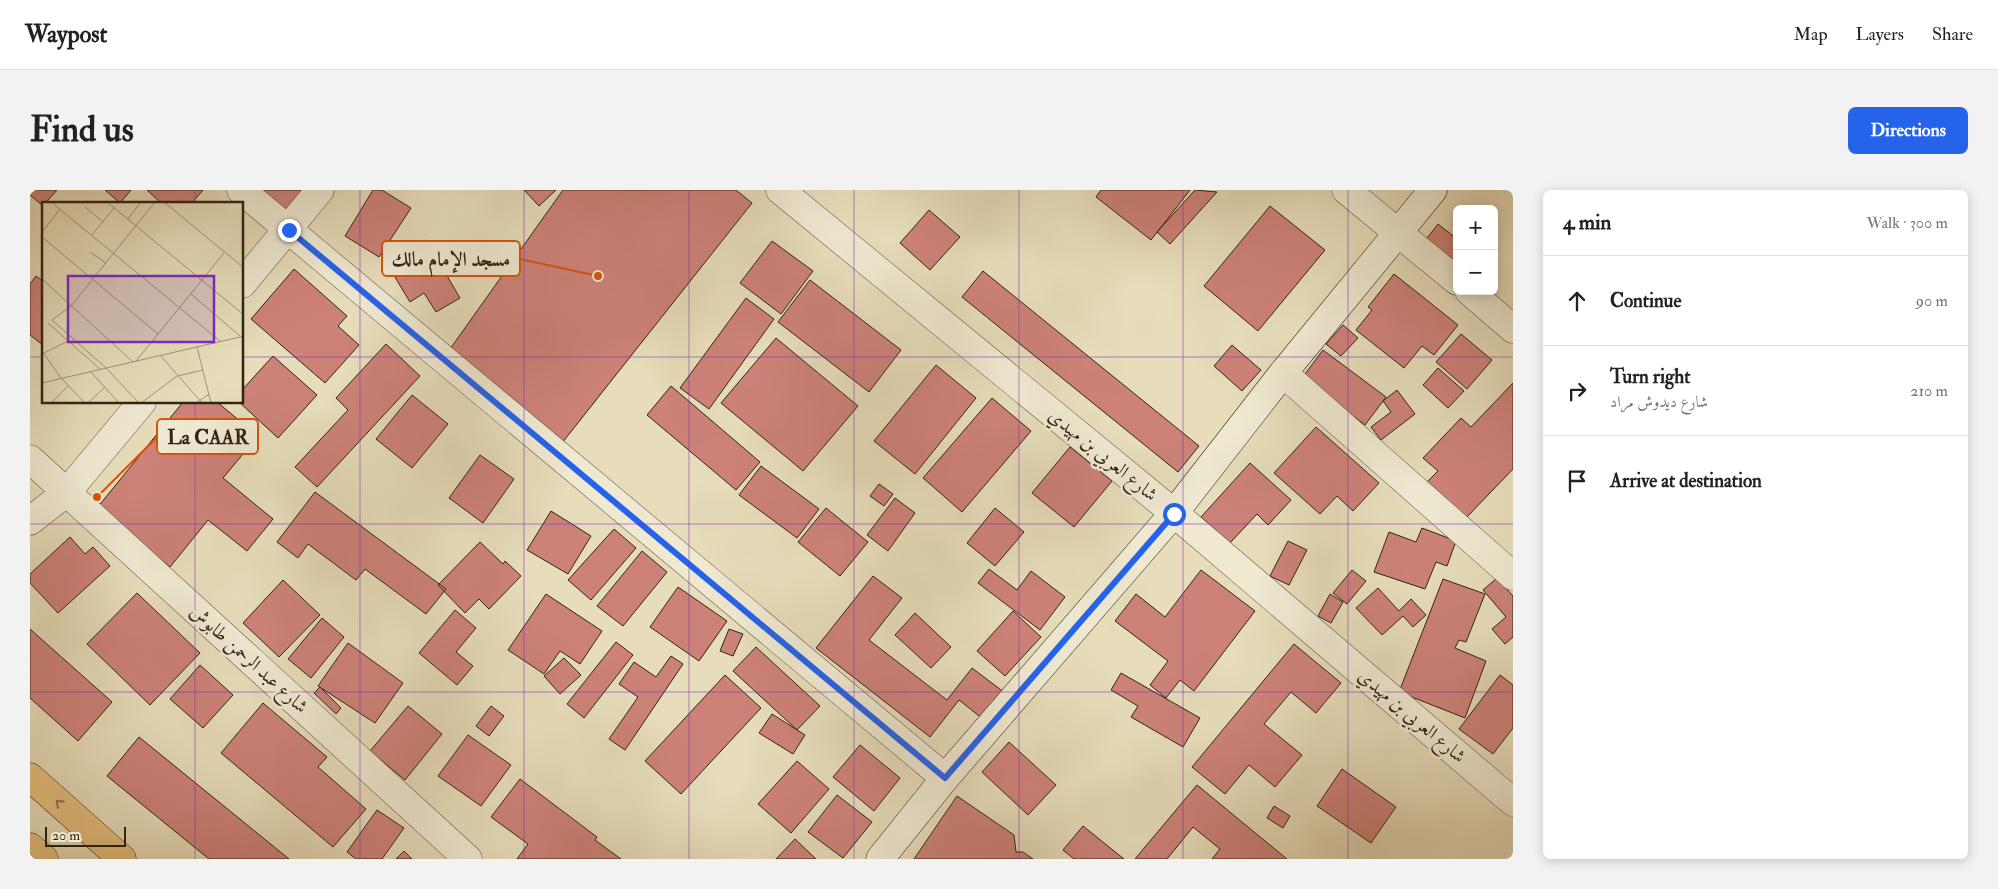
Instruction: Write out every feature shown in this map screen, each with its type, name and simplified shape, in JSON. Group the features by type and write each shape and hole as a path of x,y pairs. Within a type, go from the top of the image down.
{"main road":[{"path":"30,777 122,859"}],"street":[{"path":"241,190 945,778"},
{"path":"244,282 289,230 320,190"},
{"name":"شارع العربي بن مهيدي","path":"780,190 1174,514 1513,802"},
{"path":"1346,190 1453,278"},
{"path":"880,859 945,778 1174,514 1283,373 1433,190"},
{"path":"1474,295 1513,330"},
{"path":"1283,373 1513,576"},
{"path":"30,521 66,492 140,404"},
{"name":"شارع عبد الرحمن طابوش","path":"30,459 468,859"}],"building":[{"path":"30,190 57,190 46,202 42,202 42,205 30,195"},
{"path":"105,190 131,190 119,202"},
{"path":"147,190 203,190 193,202 160,202"},
{"path":"261,190 316,190 292,217"},
{"path":"373,190 382,190 411,208 379,257 345,236"},
{"path":"524,190 556,190 539,206"},
{"path":"563,190 736,190 752,203 562,443 450,349"},
{"path":"1101,190 1190,190 1151,240 1096,197"},
{"path":"1195,190 1217,192 1170,244 1157,232"},
{"path":"1270,206 1325,250 1258,331 1204,286"},
{"path":"929,210 960,237 930,270 900,243"},
{"path":"1438,224 1453,236 1453,264 1424,242"},
{"path":"426,240 460,298 436,312 424,293 410,302 387,264"},
{"path":"772,241 813,271 781,314 740,283"},
{"path":"294,269 347,316 338,326 359,345 325,383 251,319"},
{"path":"983,271 1199,446 1178,472 962,297"},
{"path":"1394,274 1458,325 1434,355 1422,346 1404,368 1356,330 1372,310 1368,307"},
{"path":"36,276 42,280 42,344 30,335 30,284"},
{"path":"810,280 901,350 869,392 778,322"},
{"path":"746,298 774,319 709,409 680,388"},
{"path":"1343,325 1358,338 1341,356 1326,344"},
{"path":"1461,334 1492,360 1467,389 1436,362"},
{"path":"776,338 858,406 803,471 721,403"},
{"path":"386,344 420,376 317,487 295,467 348,410 336,398"},
{"path":"1232,345 1261,370 1242,391 1214,366"},
{"path":"1323,350 1386,397 1365,425 1302,378"},
{"path":"273,356 317,395 278,438 241,404 244,404 244,388"},
{"path":"936,365 976,398 915,474 874,441"},
{"path":"1438,368 1464,391 1448,408 1423,385"},
{"path":"1513,383 1513,469 1464,520 1426,483 1438,471 1423,458 1461,418 1471,427"},
{"path":"671,386 760,462 736,490 647,415"},
{"path":"1397,390 1415,414 1381,440 1371,427 1391,412 1383,401"},
{"path":"412,395 448,424 412,468 376,439"},
{"path":"992,398 1031,431 962,512 923,478"},
{"path":"181,404 219,404 258,436 223,478 273,519 247,551 208,520 170,567 97,508"},
{"path":"1316,427 1379,483 1353,511 1337,496 1320,514 1274,473"},
{"path":"1070,447 1112,481 1074,527 1032,493"},
{"path":"480,455 514,479 483,523 449,498"},
{"path":"1250,463 1291,500 1268,525 1257,514 1230,543 1201,517"},
{"path":"761,466 819,509 797,538 739,495"},
{"path":"879,484 893,494 884,506 870,496"},
{"path":"315,492 446,589 426,614 365,569 356,580 308,544 298,558 277,542"},
{"path":"895,498 915,513 888,551 867,535"},
{"path":"826,508 868,542 840,576 798,542"},
{"path":"995,508 1024,532 995,566 967,543"},
{"path":"551,511 591,536 568,574 527,550"},
{"path":"1422,528 1456,541 1447,566 1436,562 1425,589 1374,572 1389,532 1416,542"},
{"path":"614,529 636,548 591,600 568,580"},
{"path":"70,537 85,554 93,547 110,566 58,613 30,583 30,574"},
{"path":"1288,541 1307,550 1289,585 1270,576"},
{"path":"480,542 503,564 505,561 521,576 489,609 479,599 465,613 438,585"},
{"path":"642,551 667,572 623,626 597,606"},
{"path":"989,569 1017,590 1031,571 1065,597 1040,630 978,583"},
{"path":"1201,570 1255,611 1194,691 1180,680 1166,698 1150,685 1168,661 1115,621 1136,594 1165,617"},
{"path":"1352,570 1366,581 1347,604 1333,593"},
{"path":"873,576 902,598 869,640 947,700 972,668 1009,696 988,723 959,700 930,737 816,648"},
{"path":"1497,578 1513,596 1513,637 1505,644 1492,629 1506,617 1483,590"},
{"path":"1443,579 1485,594 1466,642 1459,640 1455,648 1486,661 1465,718 1399,692"},
{"path":"283,580 320,615 279,657 243,623"},
{"path":"678,587 727,621 699,661 650,627"},
{"path":"1378,588 1399,611 1411,599 1426,615 1413,627 1403,616 1382,635 1356,608"},
{"path":"137,593 200,653 150,705 87,644"},
{"path":"546,594 602,631 580,664 560,651 544,674 508,650"},
{"path":"1330,594 1343,602 1331,623 1318,616"},
{"path":"455,610 476,628 456,652 473,666 457,685 419,653"},
{"path":"1013,611 1041,637 1005,676 977,651"},
{"path":"915,613 951,647 931,668 895,635"},
{"path":"322,618 344,637 311,678 288,659"},
{"path":"30,629 112,702 78,741 30,698"},
{"path":"729,629 743,634 733,656 720,651"},
{"path":"616,642 633,655 584,718 567,704"},
{"path":"348,643 403,683 375,723 318,686"},
{"path":"1294,644 1341,683 1316,713 1291,692 1264,724 1302,755 1275,787 1249,765 1225,794 1192,767"},
{"path":"756,647 820,706 797,730 733,671"},
{"path":"671,656 683,664 625,750 609,739 638,697 619,684 634,662 656,677"},
{"path":"564,658 581,675 560,694 544,676"},
{"path":"200,665 233,695 203,728 170,699"},
{"path":"1121,673 1200,718 1183,747 1131,717 1138,706 1111,690"},
{"path":"725,675 761,708 681,794 645,761"},
{"path":"1500,675 1513,685 1513,728 1493,754 1459,729"},
{"path":"320,687 341,708 336,714 314,693"},
{"path":"263,703 327,757 318,767 366,809 333,847 221,753"},
{"path":"408,706 442,734 405,780 370,751"},
{"path":"491,706 504,716 489,736 476,726"},
{"path":"772,714 805,735 793,754 759,733"},
{"path":"468,735 511,765 481,806 438,776"},
{"path":"139,737 289,859 209,859 107,776"},
{"path":"1009,742 1056,785 1028,815 982,772"},
{"path":"860,745 900,778 874,811 833,777"},
{"path":"797,761 829,789 791,833 758,804"},
{"path":"1342,769 1396,807 1371,843 1317,806"},
{"path":"520,779 597,837 595,840 621,859 517,859 528,844 491,817"},
{"path":"1197,785 1287,859 1212,859 1220,849 1193,827 1167,859 1135,859"},
{"path":"837,795 872,822 843,858 808,832"},
{"path":"957,796 1014,835 1016,852 1023,852 1033,859 914,859"},
{"path":"1274,806 1290,816 1283,828 1267,818"},
{"path":"377,810 404,828 382,859 356,859 347,852"},
{"path":"1083,826 1124,859 1074,859 1063,850"},
{"path":"795,839 816,859 776,859"},
{"path":"404,851 412,859 396,859"}],"place":[{"name":"مسجد الإمام مالك","path":"598,276"},
{"name":"La CAAR","path":"97,497"}],"route":[{"path":"289,230 945,778 1174,514"}]}
